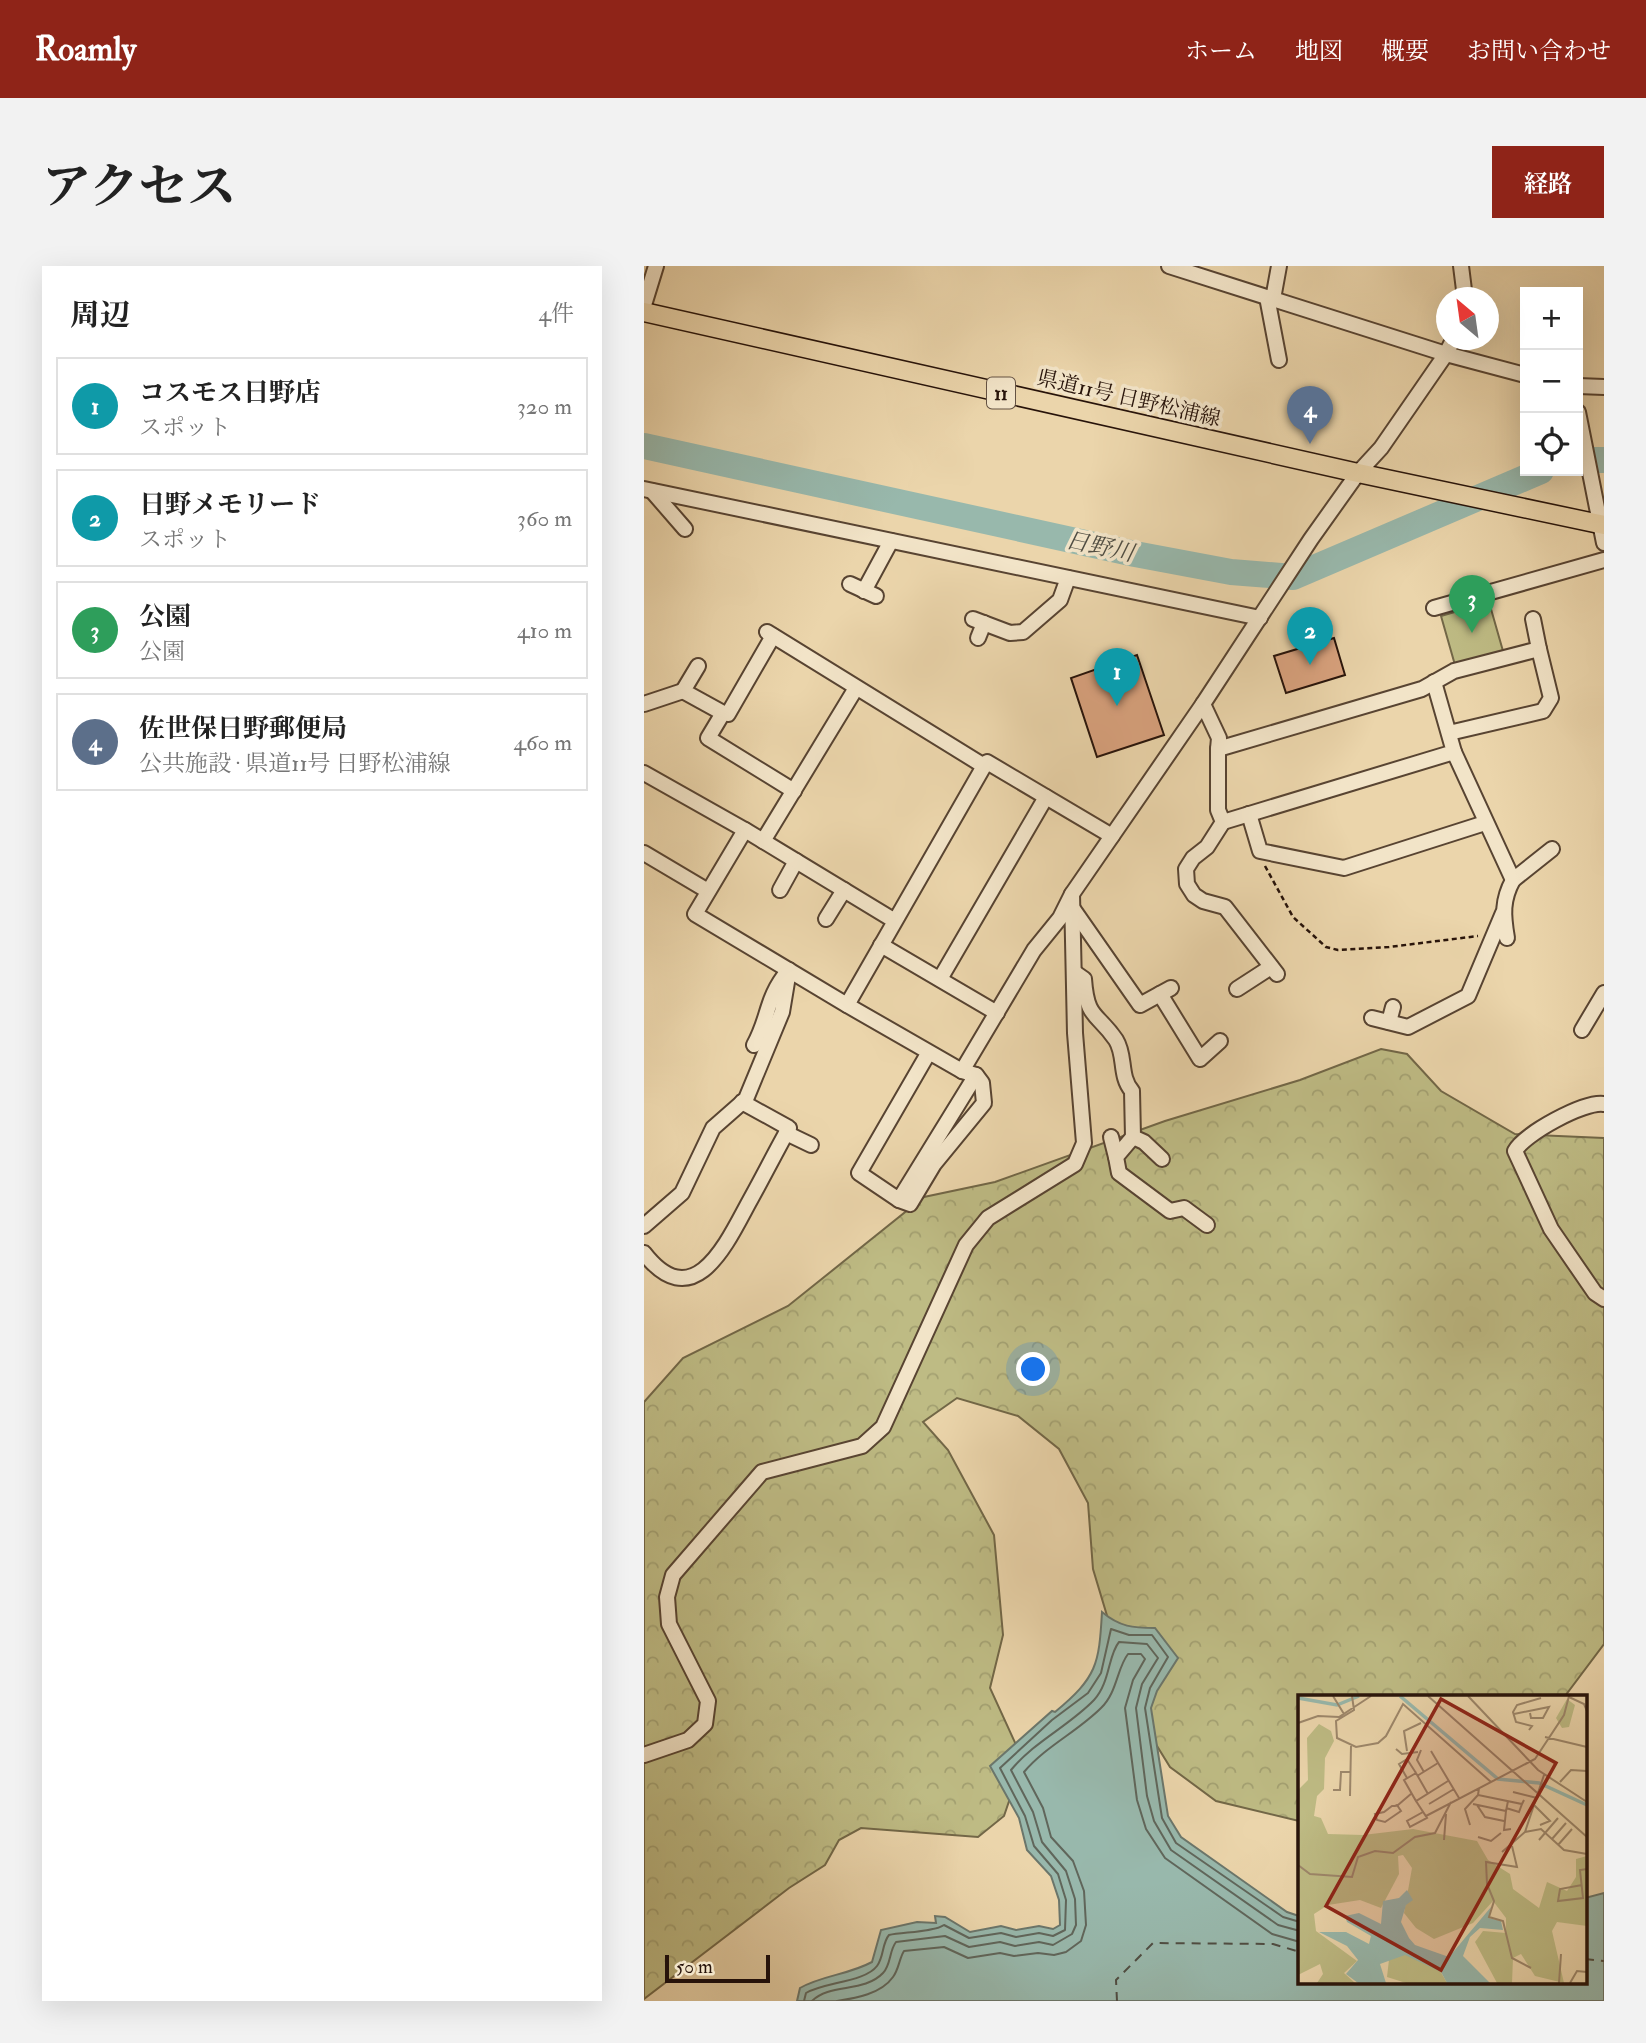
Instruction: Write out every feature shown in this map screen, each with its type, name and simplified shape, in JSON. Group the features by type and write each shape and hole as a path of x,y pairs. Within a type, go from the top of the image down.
{"main road":[{"name":"県道11号 日野松浦線","path":"644,312 1358,473"},
{"name":"11","path":"1358,473 1602,524"}],"street":[{"path":"644,305 656,266"},
{"path":"1169,266 1446,354 1520,374"},
{"path":"1279,266 1270,298 1279,360"},
{"path":"1461,266 1464,287"},
{"path":"899,1200 969,1073 997,1013 1034,950 1060,918 1072,894 1203,704 1311,539 1358,473 1381,448 1448,350"},
{"path":"1583,386 1604,387"},
{"path":"1578,413 1604,542"},
{"path":"648,490 1260,618"},
{"path":"648,490 685,529"},
{"path":"850,584 870,593 891,541"},
{"path":"1434,608 1604,560"},
{"path":"978,638 979,621 1010,633 1023,632 1060,600 1068,578"},
{"path":"1449,733 1543,711 1551,698 1533,619"},
{"path":"683,691 728,714 770,634 984,766"},
{"path":"1218,749 1422,689 1454,671 1539,649"},
{"path":"644,705 683,691 698,666"},
{"path":"1434,682 1454,752 1513,880"},
{"path":"763,841 856,688"},
{"path":"1203,704 1219,738 1218,810 1223,822"},
{"path":"723,713 708,738 794,791"},
{"path":"1237,989 1274,971 1225,907 1203,901 1194,895 1187,884 1186,869 1193,858 1207,848 1223,822 1454,752"},
{"path":"847,1005 987,762 1112,836"},
{"path":"644,773 745,830 895,921"},
{"path":"940,979 1046,797"},
{"path":"1249,814 1260,850 1344,868 1485,823"},
{"path":"745,830 695,914 982,1083 984,1103 934,1164 910,1204 899,1200 859,1172 929,1052"},
{"path":"1372,1018 1408,1027 1468,996 1501,936 1505,894 1513,880 1552,849"},
{"path":"644,853 708,891"},
{"path":"780,890 796,861"},
{"path":"826,919 844,890"},
{"path":"644,1755 688,1740 705,1724 708,1701 669,1624 667,1597 673,1574 762,1472 862,1446 883,1427 966,1245 988,1218 1075,1164 1084,1143 1073,972 1072,894"},
{"path":"1073,909 1140,1005 1166,991 1200,1059 1220,1041"},
{"path":"881,945 997,1013"},
{"path":"754,1045 762,1030 773,989 789,970"},
{"path":"644,1226 682,1193 713,1128 742,1102 762,1066 778,1023 789,970"},
{"path":"1073,972 1084,979 1086,1003 1095,1020 1117,1042 1124,1082 1132,1091 1133,1137 1116,1157"},
{"path":"1582,1030 1604,993"},
{"path":"1390,1022 1393,1007"},
{"path":"644,1254 662,1271 676,1277 693,1277 704,1271 723,1252 789,1128 742,1102"},
{"path":"1604,1104 1581,1108 1521,1140 1515,1151 1551,1229 1595,1293 1604,1298"},
{"path":"786,1133 811,1145"},
{"path":"1111,1137 1119,1173 1170,1211 1184,1208 1207,1225"},
{"path":"1133,1137 1162,1158"}],"path":[{"path":"1260,850 1256,859 1268,869 1293,916 1326,947 1338,950 1389,947 1501,936"}],"green space":[{"path":"1489,602 1503,651 1455,665 1441,616"},
{"path":"1381,1049 1407,1054 1441,1091 1515,1134 1604,1138 1604,1644 1566,1695 1298,1695 1298,1821 1216,1801 1170,1767 1136,1712 1093,1569 1088,1503 1059,1449 1018,1416 957,1398 923,1422 948,1450 994,1535 1003,1635 990,1688 1023,1760 1004,1816 978,1837 861,1828 839,1840 825,1865 789,1888 644,1999 644,1402 683,1358 788,1306 924,1197 995,1182 1165,1121 1300,1080"}],"water":[{"path":"1102,1612 1127,1626 1155,1628 1178,1658 1157,1691 1151,1708 1168,1816 1181,1837 1287,1912 1298,1916 1298,1983 1586,1983 1586,1898 1604,1893 1604,2001 797,2001 800,1988 872,1962 881,1930 917,1922 936,1923 935,1916 945,1917 970,1932 1001,1926 1016,1930 1039,1926 1053,1929 1060,1925 1059,1900 1051,1876 1027,1850 1019,1818 990,1766 1080,1689 1093,1669 1099,1645"}],"building":[{"path":"1334,638 1345,675 1286,693 1274,656"},
{"path":"1137,655 1164,735 1097,757 1071,678"}],"waterway":[{"name":"日野川","path":"644,446 1135,554 1231,572 1293,577 1529,476"},
{"name":"日野川","path":"1583,460 1604,460"}],"ferry route":[{"path":"1117,2001 1116,1980 1153,1943 1273,1944 1298,1951"},
{"path":"1586,1959 1604,1961"}],"place":[{"name":"佐世保日野郵便局","path":"1310,444"},
{"name":"公園","path":"1472,633"},
{"name":"日野メモリード","path":"1310,665"},
{"name":"コスモス日野店","path":"1117,706"}]}
